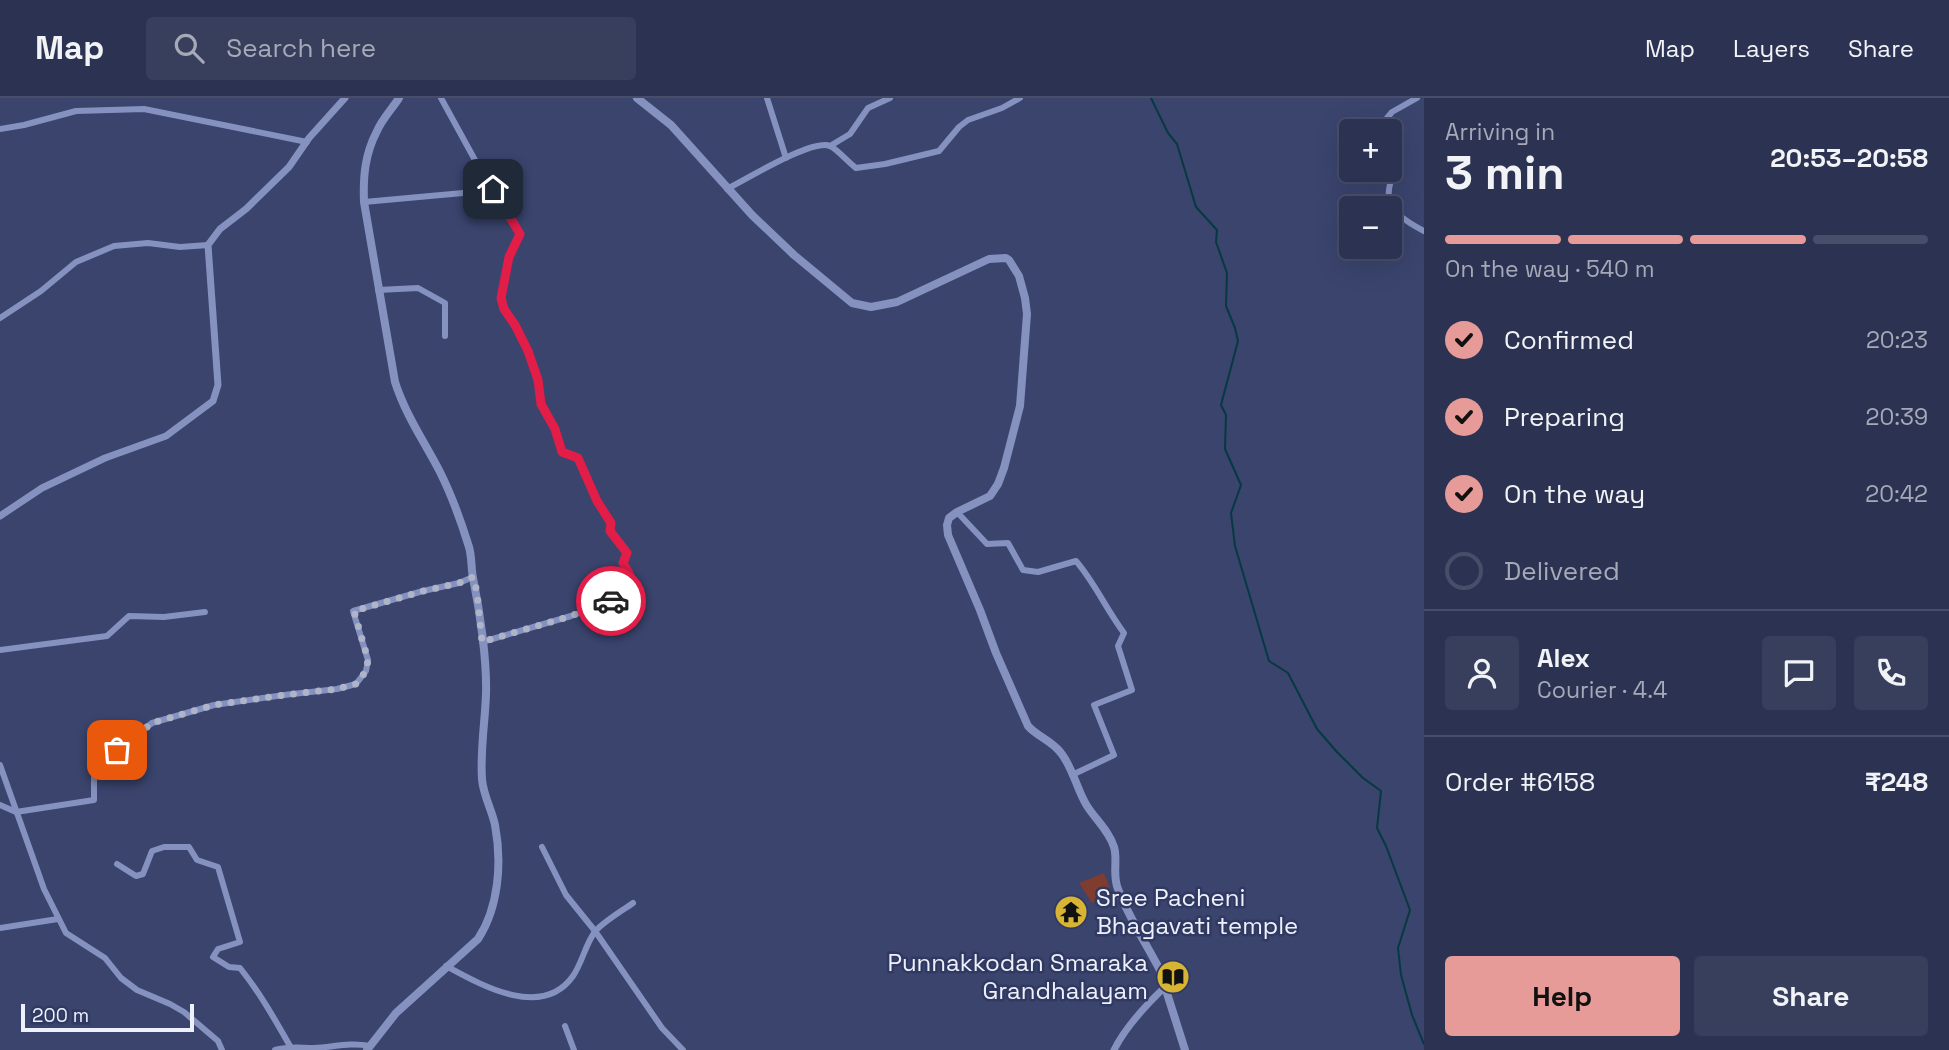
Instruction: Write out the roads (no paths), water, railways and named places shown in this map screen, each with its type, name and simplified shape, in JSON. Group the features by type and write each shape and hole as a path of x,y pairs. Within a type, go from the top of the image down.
{"main road":[{"path":"369,1048 396,1013 478,939 487,925 497,884 495,824 482,782 486,693 477,592 470,549 441,473 402,405 395,382 364,202 365,159 377,129 399,98"},
{"path":"637,98 671,125 752,215 852,303 872,307 897,302 989,259 1006,258 1019,276 1027,314 1020,406 1004,468 990,496 950,517 948,535 1028,726 1063,755 1086,805 1111,838 1115,851 1116,886 1165,980 1185,1050"}],"street":[{"path":"0,516 42,488 95,463 166,436 213,401 218,385 208,245 220,229 246,209 289,167 345,98"},
{"path":"441,98 520,234 509,257 501,298 504,309 528,351 538,380 541,404 555,429 562,452 578,458 597,501 611,523 610,531 627,553 623,563 630,575 624,590 613,601 482,642"},
{"path":"767,98 786,158"},
{"path":"830,146 850,134 868,108 890,98"},
{"path":"727,189 786,158 819,145 830,146 856,168 939,151 968,120 1002,108 1020,98"},
{"path":"1417,98 1392,112 1387,118 1393,134 1390,141 1400,147 1388,190 1390,206 1395,213 1424,231"},
{"path":"0,119 2,128 76,111 144,108 307,142"},
{"path":"364,202 463,193"},
{"path":"0,318 41,291 76,262 114,246 148,243 180,247 208,245"},
{"path":"378,290 418,288 444,303 445,335"},
{"path":"957,512 987,544 1009,543 1023,570 1038,572 1076,561 1091,578 1099,598 1124,633 1118,646 1132,690 1094,705 1114,755 1072,775"},
{"path":"0,805 16,812 94,800 94,753 117,750 152,723 214,705 337,689 356,684 366,671 368,660 354,611 473,577"},
{"path":"0,650 107,636 129,616 164,617 205,612"},
{"path":"0,765 44,889 65,933 105,958 125,981 137,990 184,1012 218,1041 222,1050"},
{"path":"117,864 136,876 144,874 152,851 164,847 189,847 197,860 218,867 240,942 218,949 213,957 229,967 240,968 256,988 261,1000 269,1006 290,1046"},
{"path":"542,847 566,894 662,1028 683,1050"},
{"path":"446,966 481,986 522,997 548,995 571,978 595,931 632,903"},
{"path":"0,928 58,919"},
{"path":"1114,1050 1146,1006 1165,987"},
{"path":"565,1026 574,1050"},
{"path":"275,1050 290,1046 318,1048 346,1044 369,1048"}],"waterway":[{"path":"1151,98 1168,133 1177,144 1196,207 1217,230 1216,242 1227,273 1226,306 1238,341 1221,405 1226,415 1225,449 1241,485 1231,513 1235,546 1269,661 1288,673 1317,729 1363,778 1381,791 1377,828 1410,910 1398,948 1401,975 1412,1015 1424,1044"}],"place":[{"name":"Sree Pacheni Bhagavati temple","path":"1071,912"},
{"name":"Punnakkodan Smaraka Grandhalayam","path":"1173,977"}]}
